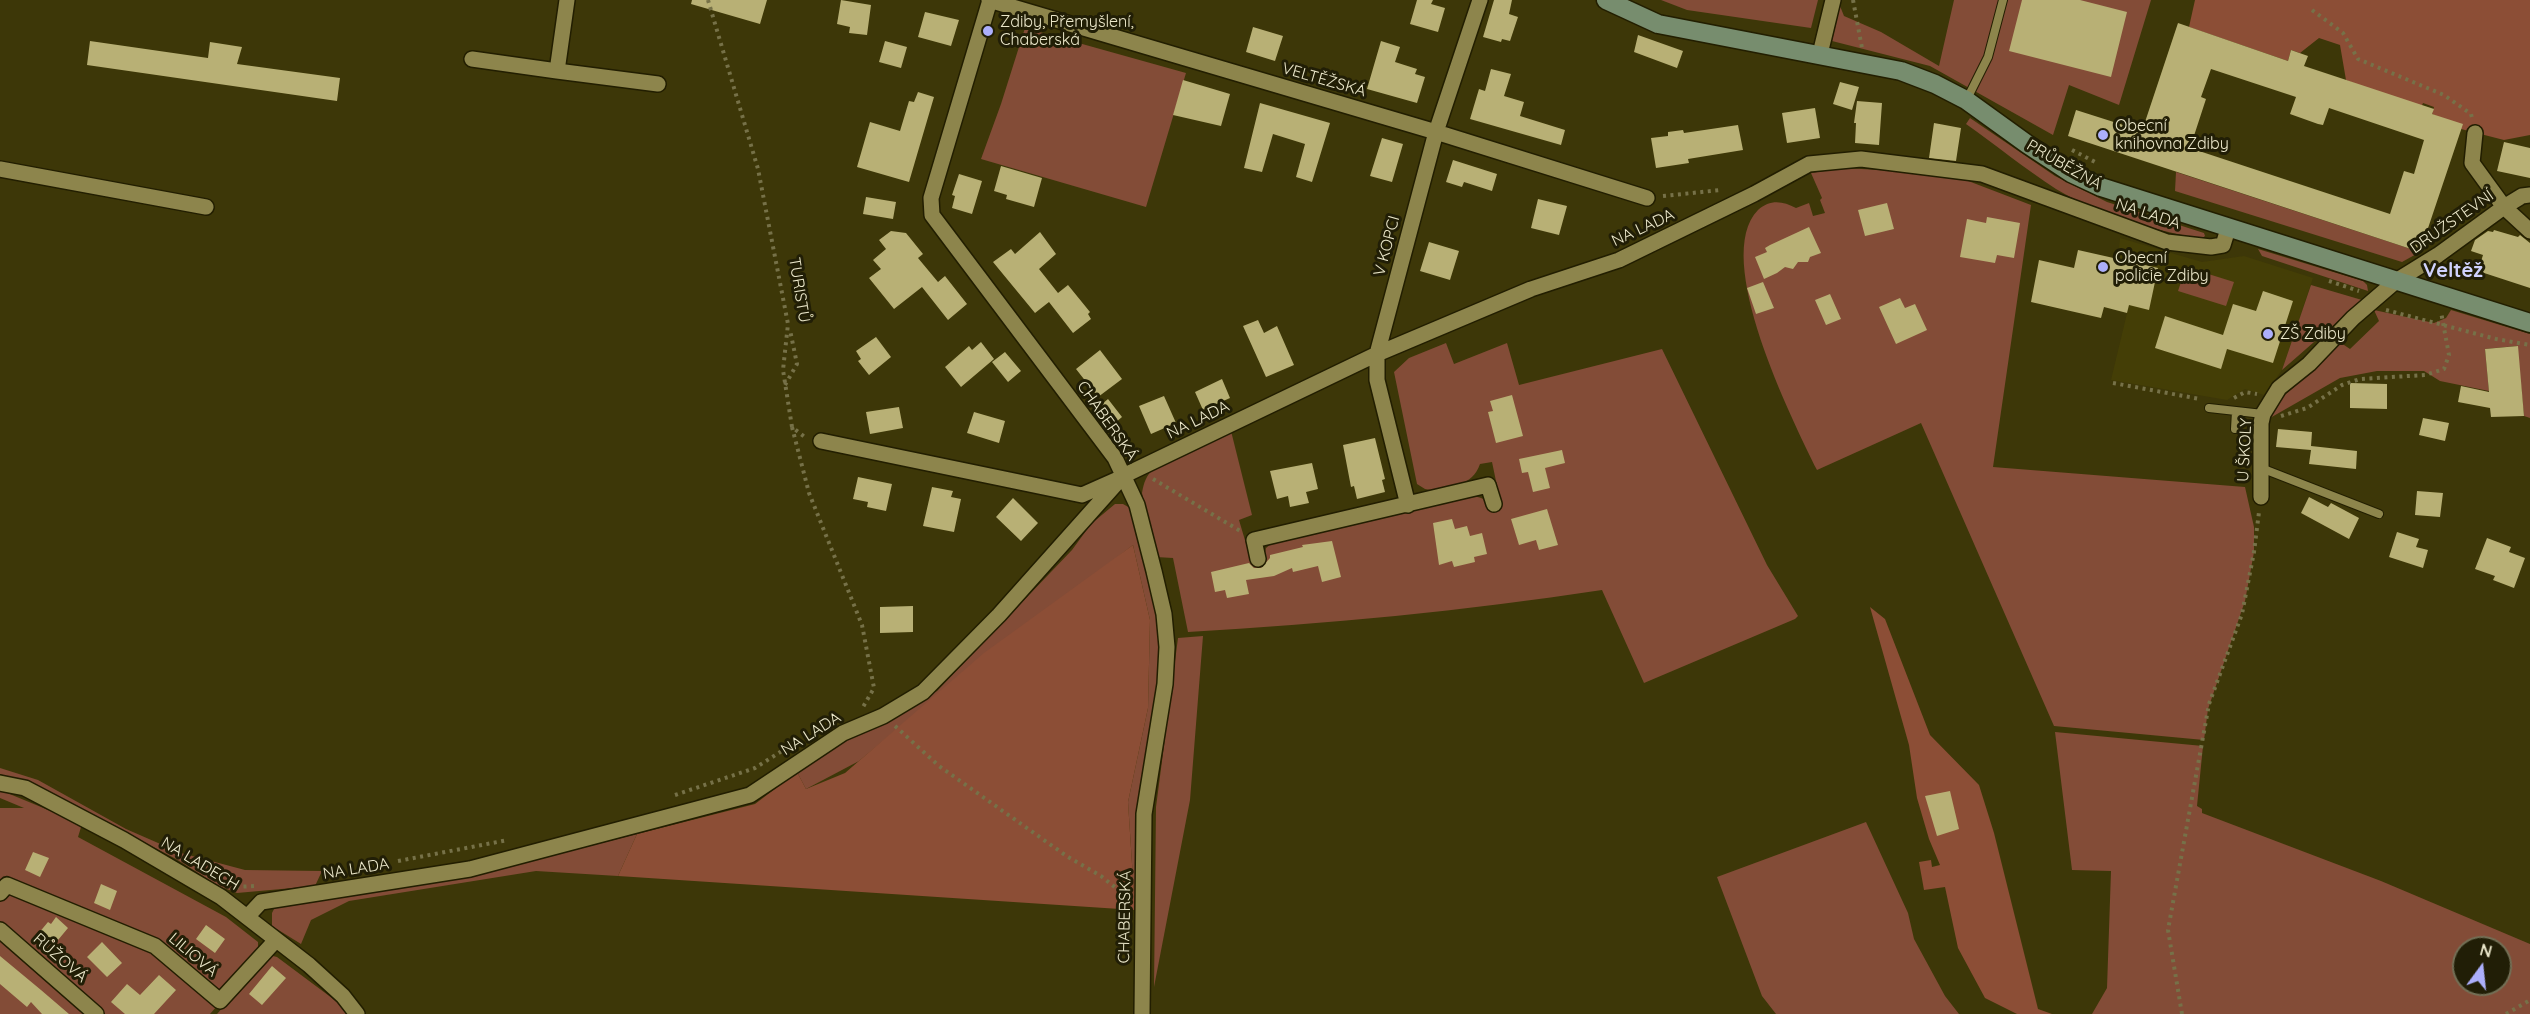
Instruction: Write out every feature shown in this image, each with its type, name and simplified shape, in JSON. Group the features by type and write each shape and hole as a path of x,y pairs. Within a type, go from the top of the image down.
{"street":[{"path":"557,71 567,0"},
{"name":"VELTĚŽSKÁ","path":"990,0 1436,132 1647,198"},
{"name":"CHABERSKÁ","path":"990,0 931,198 932,215 1115,458 1130,473 1164,614 1167,647 1165,684 1144,814 1142,1014"},
{"name":"V KOPCI","path":"1408,505 1377,380 1377,354 1436,132 1480,0"},
{"name":"PRŮBĚŽNÁ","path":"1606,0 1658,24 1901,71 1935,84 1966,100 2071,173 2127,197 2530,323"},
{"path":"1820,54 1833,0"},
{"path":"472,59 658,84"},
{"path":"2475,133 2472,163 2504,207 2530,231"},
{"name":"NA LADA","path":"248,916 261,902 470,869 750,795 843,733 883,716 923,692 999,615 1130,473 1377,354 1531,289 1619,260 1754,194 1809,164 1861,159 1982,174 2166,242 2211,247 2223,245 2228,229"},
{"path":"0,169 206,207"},
{"name":"DRUŽSTEVNÍ","path":"2396,281 2438,255 2504,207 2522,196 2530,195"},
{"name":"U ŠKOLY","path":"2261,497 2262,418 2279,388 2309,364 2353,318 2396,281"},
{"path":"821,441 1082,495 1130,473"},
{"path":"1484,469 1494,504"},
{"path":"1258,559 1254,540 1408,505 1488,484"},
{"name":"NA LADECH","path":"0,783 25,788 124,840 221,897 248,916 344,996 357,1014"},
{"name":"LILIOVÁ","path":"0,893 8,885 155,946 220,1001 276,940"},
{"name":"RŮŽOVÁ","path":"0,930 96,1014"}],"lane":[{"path":"1966,100 1988,57 2003,0"},
{"path":"2209,408 2236,411 2262,418"},
{"path":"2235,429 2236,411"},
{"path":"2261,468 2379,514"}],"path":[{"name":"TURISTŮ","path":"708,0 758,169 788,324 783,370 792,427 809,493 862,625 874,688 863,707"},
{"path":"1854,0 1862,48"},
{"path":"2312,10 2343,33 2358,59 2444,95 2471,114 2475,133"},
{"path":"1647,198 1739,189 1754,194"},
{"path":"2262,418 2307,408 2342,384 2360,380 2425,375 2444,369 2449,355 2441,324 2440,295"},
{"path":"784,385 797,364 788,324"},
{"path":"2113,383 2206,399"},
{"path":"2228,402 2245,392 2256,395 2261,390"},
{"path":"792,427 805,438 821,441"},
{"path":"1130,473 1254,540"},
{"path":"2182,1014 2168,930 2208,704 2242,614 2254,552 2261,497"},
{"path":"857,708 863,707 883,716 939,766 985,797 1000,811 1052,844 1068,857 1101,876 1124,897 1143,901"},
{"path":"668,797 755,768 808,733"},
{"path":"395,862 509,839"},
{"path":"221,897 229,888 263,885"},
{"path":"2506,1014 2530,1000"}],"shaded area":[{"path":"1661,0 1818,0 1811,28 1687,10"},
{"path":"1954,0 2151,0 2119,105 2069,85 2053,135 1930,66 1832,41 1840,6 1844,16 1881,32 1939,66"},
{"path":"2195,0 2530,0 2530,135 2504,140 2461,129 2432,114 2434,107 2423,103 2420,110 2346,80 2340,45 2319,38 2300,53 2291,50 2288,61 2189,27"},
{"path":"1025,28 1186,73 1146,207 981,159"},
{"path":"1970,118 2055,176 2107,202 2204,233 2205,236 2201,239 2145,226 2108,214 2073,198 2044,181 1966,124"},
{"path":"1844,168 1950,174 2031,205 1993,467 2245,487 2254,527 2254,552 2245,601 2208,709 2204,740 2054,726 1921,423 1817,470 1791,415 1760,339 1749,300 1744,264 1746,233 1758,210 1767,204 1781,203 1796,208 1809,203 1813,216 1825,213 1820,200 1822,198 1811,173"},
{"path":"2176,172 2420,252 2402,262 2175,191"},
{"path":"2120,238 2202,262 2244,256 2313,278 2282,370 2264,395 2245,389 2227,400 2111,380 2129,305 2154,288 2158,269 2118,259"},
{"path":"2258,249 2363,281 2368,291 2262,256"},
{"path":"2186,267 2234,282 2226,306 2178,291"},
{"path":"2311,285 2362,300 2282,370"},
{"path":"2374,310 2434,323 2446,318 2451,310 2530,334 2530,418 2524,416 2517,346 2485,349 2489,391 2440,381 2424,371 2377,371 2340,378 2270,418 2279,400 2310,373 2338,341 2350,349 2379,321"},
{"path":"1446,343 1454,364 1507,343 1519,385 1662,349 1767,565 1798,616 1644,683 1602,590 1395,616 1188,632 1173,558 1156,557 1142,493 1147,477 1154,468 1231,431 1252,515 1239,520 1252,564 1263,561 1266,548 1272,543 1473,496 1501,505 1492,462 1480,464 1472,477 1460,484 1431,490 1417,484 1394,372 1409,358"},
{"path":"1115,504 1123,504 1130,508 1157,607 1160,648 1139,910 1135,910 1128,802 1148,708 1150,620 1133,545 914,715 859,761 806,789 797,772 851,737 937,691 1072,550 1091,524"},
{"path":"1133,545 1150,620 1148,708 1128,802 1135,910 618,876 637,834 755,804 797,772 806,789 845,773 984,653"},
{"path":"1870,607 1885,619 1930,735 1979,785 1994,833 2038,1009 2052,1014 2017,1014 1985,998 1958,948 1945,887 1924,890 1919,862 1931,860 1932,867 1940,865 1929,839 1917,798 1909,745"},
{"path":"1203,636 1190,800 1154,987 1156,807 1178,638"},
{"path":"2055,732 2203,746 2197,806 2202,809 2202,813 2381,881 2511,936 2452,936 2452,996 2512,996 2512,936 2530,944 2530,1014 2092,1014 2107,988 2111,871 2072,870"},
{"path":"0,768 38,780 126,829 181,853 245,870 322,871 315,886 237,893 219,886 176,859 46,790 0,774"},
{"path":"0,790 82,824 78,837 226,917 258,942 258,953 226,990 214,991 156,941 5,878 0,883 0,808 24,808 0,798"},
{"path":"1866,822 1908,913 1914,939 1945,996 1959,1014 1776,1014 1762,996 1717,877"},
{"path":"637,834 618,876 536,871 349,901 311,920 301,944 272,926 272,913 276,905 503,868"},
{"path":"11,895 153,950 217,1006 210,1014 105,1014 0,923 0,901"},
{"path":"0,936 89,1014 0,1014"},
{"path":"269,955 277,957 344,1007 347,1014 217,1014"}],"building":[{"path":"692,0 767,0 760,24 691,4"},
{"path":"841,0 871,5 867,35 849,33 850,27 837,24"},
{"path":"1417,0 1433,0 1431,4 1445,8 1438,32 1410,24"},
{"path":"1494,0 1512,0 1509,14 1518,17 1510,41 1502,39 1501,42 1483,37"},
{"path":"2022,0 2080,0 2127,12 2111,77 2009,51"},
{"path":"925,12 959,20 951,46 918,37"},
{"path":"2178,23 2288,61 2291,50 2308,56 2304,66 2434,109 2432,114 2463,124 2420,252 2068,136 2076,110 2142,131","holes":["2211,69 2296,97 2290,114 2318,124 2323,125 2329,108 2424,140 2414,174 2404,171 2390,214 2190,148 2206,99 2201,97"]},
{"path":"1253,27 1283,36 1275,61 1246,52"},
{"path":"1638,35 1683,51 1677,68 1634,52"},
{"path":"90,41 208,58 210,42 242,47 237,64 340,78 337,101 87,65"},
{"path":"885,41 907,47 901,68 879,62"},
{"path":"1381,41 1400,47 1395,62 1417,69 1415,74 1425,77 1417,103 1367,89"},
{"path":"1491,69 1511,74 1504,96 1524,102 1520,116 1565,130 1561,145 1470,119 1479,89 1485,91"},
{"path":"1183,80 1230,94 1221,126 1173,115"},
{"path":"1840,82 1859,87 1852,110 1833,104"},
{"path":"918,92 934,97 909,182 857,167 870,122 900,131 909,101 914,102"},
{"path":"1857,101 1882,103 1879,145 1855,143 1856,123 1854,123"},
{"path":"1260,103 1330,123 1312,182 1296,177 1305,144 1273,134 1262,172 1244,168"},
{"path":"1815,108 1820,138 1787,143 1782,113"},
{"path":"1934,123 1961,128 1956,161 1929,158"},
{"path":"1738,125 1743,150 1688,159 1689,163 1656,168 1651,138 1668,136 1668,132 1683,130 1684,133"},
{"path":"1382,138 1403,144 1392,182 1370,176"},
{"path":"2504,142 2530,148 2530,178 2497,171"},
{"path":"1453,160 1497,174 1492,191 1464,182 1462,187 1446,182"},
{"path":"1001,166 1042,178 1034,207 1006,199 1007,195 994,191"},
{"path":"959,174 982,181 972,214 952,208 955,196 952,195"},
{"path":"866,197 896,202 893,219 863,214"},
{"path":"1538,199 1567,206 1559,235 1531,228"},
{"path":"1887,203 1894,229 1865,236 1858,210"},
{"path":"1987,217 2020,223 2014,258 1997,255 1995,263 1960,257 1967,219 1986,223"},
{"path":"1809,227 1821,253 1810,257 1808,262 1798,262 1793,269 1785,267 1764,279 1755,257 1767,252 1765,248 1770,245"},
{"path":"2494,230 2518,237 2520,235 2530,243 2530,288 2478,271 2483,255 2471,251 2475,240 2488,231 2493,232"},
{"path":"891,231 906,233 923,254 918,258 938,282 945,276 967,304 948,320 922,287 894,309 869,278 881,269 873,260 886,249 879,240"},
{"path":"1040,232 1056,254 1039,269 1058,293 1068,285 1090,312 1088,314 1091,319 1073,333 1049,302 1035,313 993,262 1011,249 1015,254"},
{"path":"1429,242 1459,251 1450,280 1420,271"},
{"path":"2078,250 2158,268 2149,310 2129,305 2127,313 2104,307 2101,318 2031,302 2039,260 2074,268"},
{"path":"1763,282 1774,308 1756,314 1747,288"},
{"path":"2263,291 2293,301 2273,363 2227,349 2221,369 2155,348 2165,316 2223,335 2233,304 2256,311"},
{"path":"1830,294 1841,319 1826,325 1815,300"},
{"path":"1900,298 1905,308 1915,304 1927,330 1896,344 1879,307"},
{"path":"1258,320 1264,333 1277,326 1294,365 1266,377 1243,326"},
{"path":"876,337 891,357 869,375 858,361 861,359 856,351"},
{"path":"981,342 994,359 961,387 945,367 969,346 972,350"},
{"path":"2518,346 2524,416 2491,417 2490,408 2458,402 2461,386 2489,392 2485,349"},
{"path":"1100,350 1122,379 1098,397 1076,369"},
{"path":"1005,352 1021,371 1008,382 992,362"},
{"path":"1222,379 1230,398 1203,410 1195,392"},
{"path":"2350,383 2387,384 2387,409 2350,408"},
{"path":"1512,395 1523,436 1496,443 1488,412 1493,411 1490,401"},
{"path":"1164,396 1176,423 1151,434 1139,406"},
{"path":"1108,399 1122,417 1109,428 1095,410"},
{"path":"899,407 903,428 870,434 866,412"},
{"path":"974,412 1005,421 999,443 967,433"},
{"path":"2423,418 2449,423 2445,441 2419,435"},
{"path":"2278,429 2312,432 2311,446 2357,451 2356,469 2309,464 2311,450 2276,447"},
{"path":"1375,438 1385,479 1382,480 1385,492 1357,499 1354,486 1351,487 1343,445"},
{"path":"1562,450 1565,463 1545,468 1550,488 1533,492 1528,472 1522,473 1519,459"},
{"path":"1312,463 1318,489 1306,492 1309,503 1290,507 1288,496 1277,499 1270,471"},
{"path":"858,477 892,484 886,511 867,507 868,502 853,499"},
{"path":"932,487 953,491 951,497 961,499 954,532 923,526"},
{"path":"2417,491 2443,493 2440,517 2415,515"},
{"path":"2309,497 2328,507 2331,503 2359,518 2349,539 2301,513"},
{"path":"1013,498 1038,523 1021,541 996,517"},
{"path":"1547,509 1558,545 1539,550 1536,540 1519,545 1511,519"},
{"path":"1452,519 1455,529 1467,526 1470,536 1482,533 1487,554 1474,557 1475,562 1454,567 1452,561 1439,565 1433,523"},
{"path":"2397,532 2419,539 2416,547 2428,550 2423,568 2389,557"},
{"path":"2487,538 2511,547 2509,552 2525,558 2514,588 2493,580 2495,576 2475,569"},
{"path":"1332,541 1341,577 1322,582 1318,566 1293,572 1292,568 1274,576 1246,580 1249,594 1227,598 1225,590 1215,592 1211,572 1249,563 1254,568 1261,568 1270,555 1303,547 1302,545"},
{"path":"913,606 913,632 880,633 880,607"},
{"path":"1950,791 1959,829 1937,836 1925,796"},
{"path":"33,852 49,858 40,877 25,870"},
{"path":"101,884 117,891 110,910 94,903"},
{"path":"56,917 68,928 58,940 56,938 50,944 38,934 48,922 51,924"},
{"path":"206,925 225,939 215,953 196,939"},
{"path":"102,942 122,963 107,977 87,957"},
{"path":"0,956 69,1014 42,1014 31,1002 27,1007 0,984"},
{"path":"272,966 286,978 262,1005 249,994"},
{"path":"159,975 176,990 154,1014 125,1014 111,1002 127,984 140,995"}],"place":[{"name":"Zdiby, Přemyšlení, Chaberská","path":"988,31"},
{"name":"Obecní knihovna Zdiby","path":"2103,135"},
{"name":"Obecní policie Zdiby","path":"2103,267"},
{"name":"ZŠ Zdiby","path":"2268,334"}],"district":[{"name":"Veltěž","path":"2453,271"}]}
